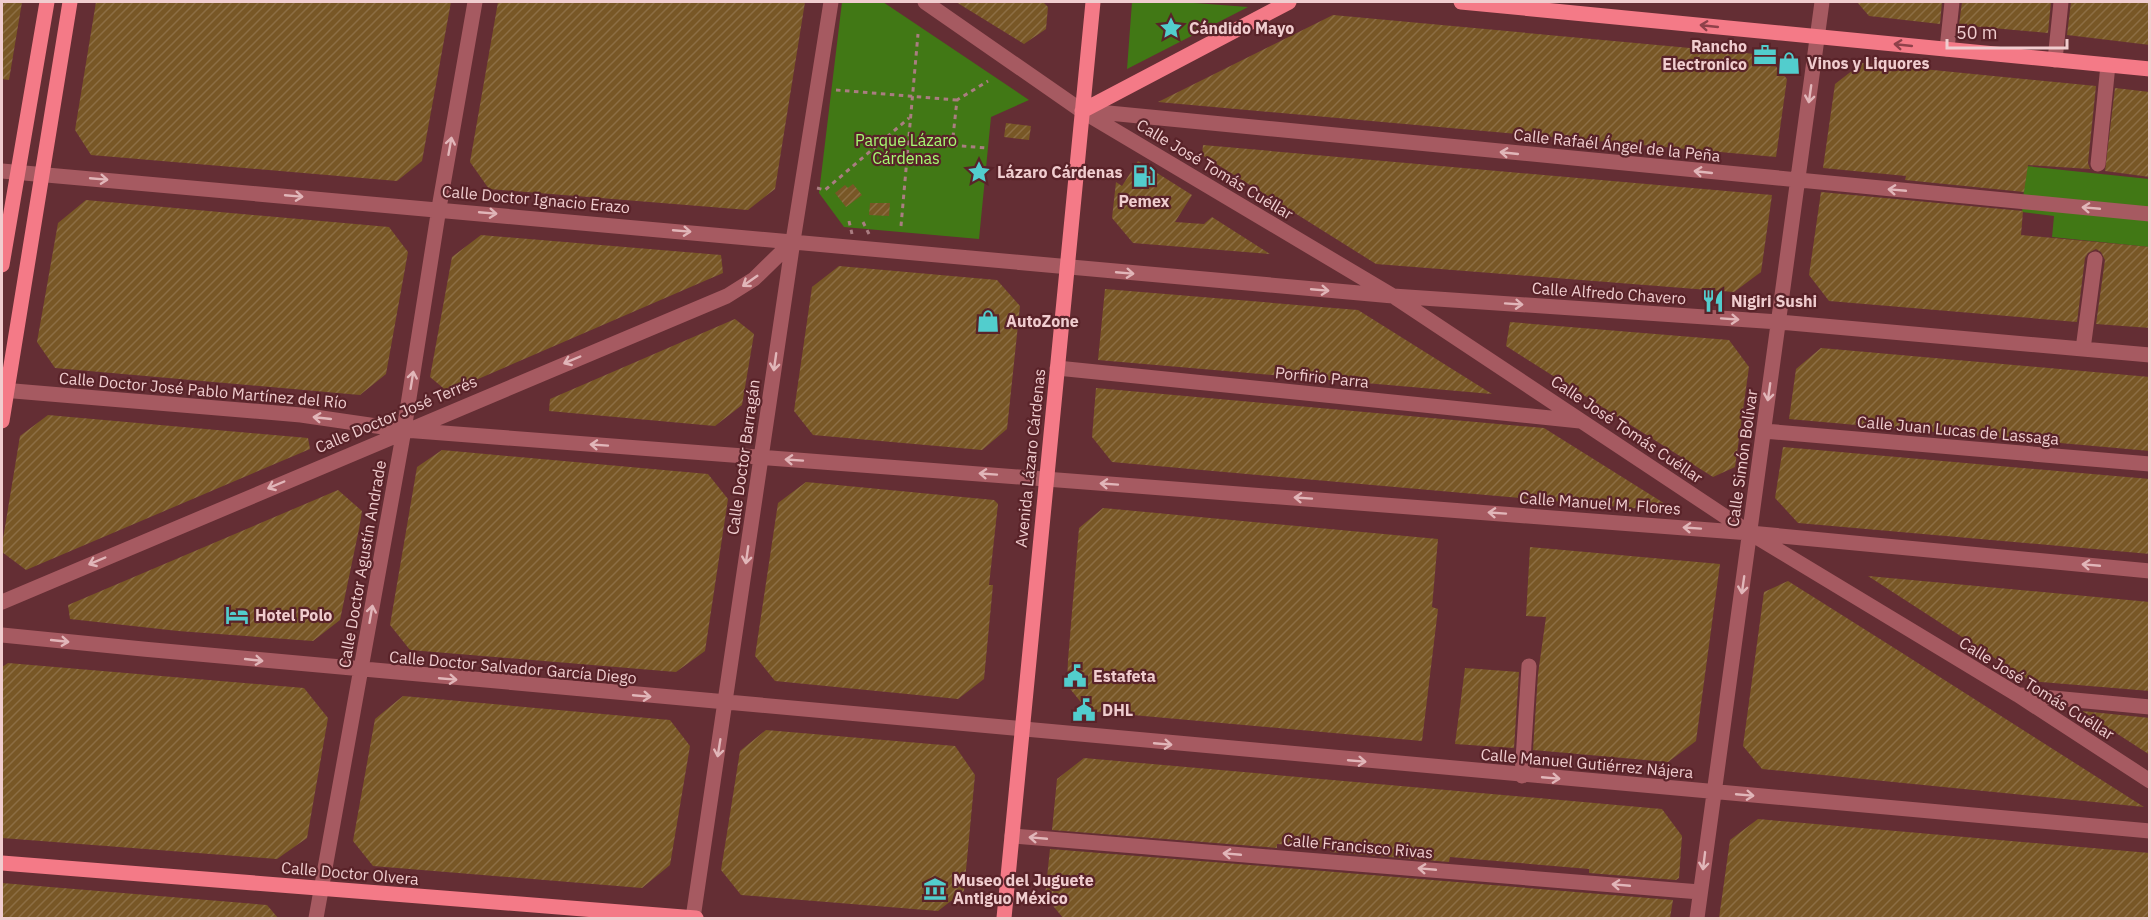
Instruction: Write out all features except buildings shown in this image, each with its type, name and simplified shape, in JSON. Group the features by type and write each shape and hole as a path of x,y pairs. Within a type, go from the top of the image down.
{"main road":[{"path":"2,265 47,2"},
{"path":"2,421 4,390 70,2"},
{"name":"Avenida Lázaro Cárdenas","path":"1004,918 1093,2"},
{"path":"1082,111 1289,2"},
{"path":"1461,2 2150,69"},
{"name":"Calle Doctor Olvera","path":"2,862 694,918"}],"street":[{"name":"Calle Doctor Agustín Andrade","path":"316,918 404,430 439,208 475,2"},
{"name":"Calle Doctor Barragán","path":"694,918 793,242 831,2"},
{"name":"Calle José Tomás Cuéllar","path":"925,2 1082,111 1394,296 1750,533 2018,695 2150,781"},
{"name":"Calle Simón Bolívar","path":"1697,918 1822,2"},
{"path":"1947,49 1952,2"},
{"path":"2055,60 2061,2"},
{"path":"2098,164 2108,65"},
{"name":"Calle Rafaél Ángel de la Peña","path":"1082,111 2150,214"},
{"name":"Calle Doctor Ignacio Erazo","path":"2,171 439,208 1067,268"},
{"name":"Calle Doctor José Terrés","path":"2,602 404,430 727,296 754,279 793,242"},
{"path":"2084,349 2095,260"},
{"name":"Calle Alfredo Chavero","path":"1067,268 1394,296 1779,322 2150,355"},
{"name":"Porfirio Parra","path":"1057,368 1584,421"},
{"name":"Calle Doctor José Pablo Martínez del Río","path":"4,390 301,415 404,430 1046,479"},
{"name":"Calle Juan Lucas de Lassaga","path":"1764,431 2150,464"},
{"name":"Calle Manuel M. Flores","path":"1046,479 1750,533 2150,571"},
{"name":"Calle Doctor Salvador García Diego","path":"2,635 361,671 1022,732"},
{"path":"1522,776 1529,666"},
{"path":"2018,695 2150,707"},
{"name":"Calle Manuel Gutiérrez Nájera","path":"1022,732 2150,831"},
{"name":"Calle Francisco Rivas","path":"1012,836 1700,892"}],"path":[{"path":"901,226 918,34"},
{"path":"836,90 957,100 988,81"},
{"path":"952,146 957,100"},
{"path":"825,190 910,116"},
{"path":"908,142 988,148"}],"green space":[{"name":"Parque Lázaro Cárdenas","path":"842,2 883,2 1029,100 991,117 979,239 844,227 819,193"},
{"path":"1132,2 1181,2 1248,7 1127,69"},
{"path":"2026,166 2149,179 2149,247 2052,237 2054,216 2022,212"}],"place":[{"name":"Cándido Mayo","path":"1171,28"},
{"name":"Rancho Electronico","path":"1765,55"},
{"name":"Vinos y Liquores","path":"1789,63"},
{"name":"Lázaro Cárdenas","path":"979,172"},
{"name":"Pemex","path":"1144,176"},
{"name":"Nigiri Sushi","path":"1713,301"},
{"name":"AutoZone","path":"988,321"},
{"name":"Hotel Polo","path":"237,615"},
{"name":"Estafeta","path":"1075,676"},
{"name":"DHL","path":"1084,710"},
{"name":"Museo del Juguete Antiguo México","path":"935,889"}]}
